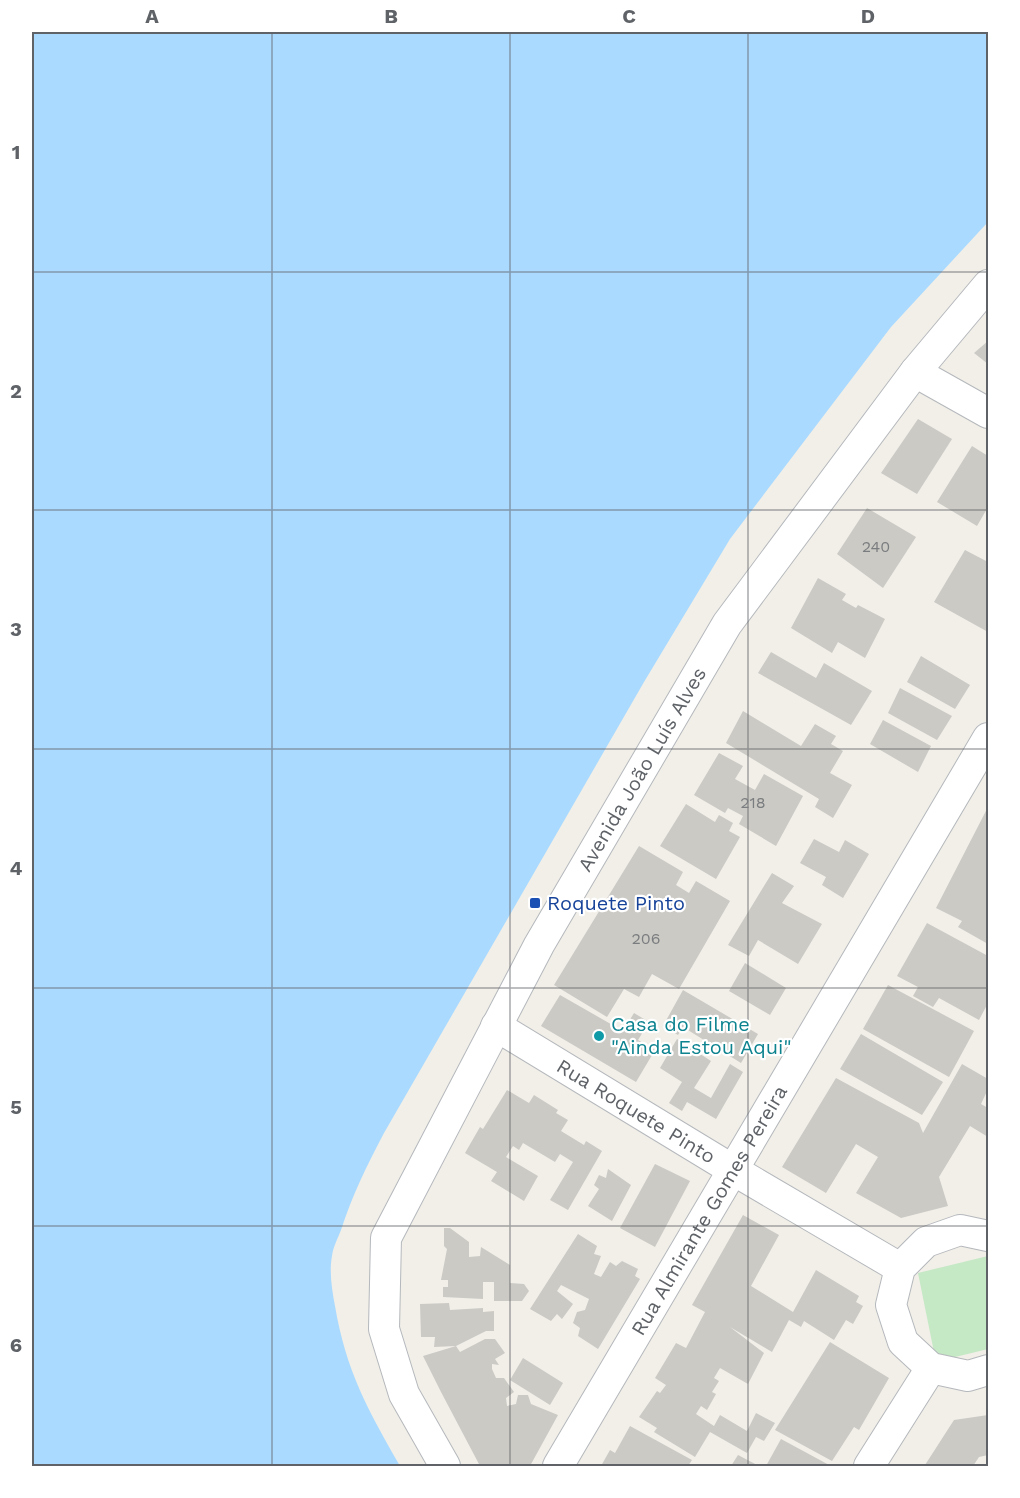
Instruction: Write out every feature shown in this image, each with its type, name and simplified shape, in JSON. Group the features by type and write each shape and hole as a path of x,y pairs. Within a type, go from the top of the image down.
{"street":[{"name":"Avenida João Luís Alves","path":"445,1467 404,1394 384,1329 386,1238 538,945 727,624 915,372 988,285"},
{"path":"915,372 988,413"},
{"name":"Rua Almirante Gomes Pereira","path":"558,1467 988,738"},
{"name":"Rua Roquete Pinto","path":"496,1026 900,1268"},
{"path":"988,1236 960,1230 926,1242 900,1268 891,1305 903,1342 931,1368 968,1376 988,1370"},
{"path":"869,1467 931,1368"}],"green space":[{"path":"988,1256 988,1349 947,1359 934,1352 918,1273"}],"water":[{"path":"32,32 988,32 988,222 891,327 730,539 644,682 384,1133 355,1193 334,1246 331,1268 333,1294 345,1351 352,1370 368,1408 400,1466 32,1466"}],"building":[{"path":"988,341 988,364 974,353"},
{"path":"918,419 952,439 917,494 881,473"},
{"path":"972,446 988,456 988,507 977,526 937,502"},
{"path":"867,508 916,537 883,588 837,554"},
{"path":"965,550 988,562 988,632 934,602"},
{"path":"818,578 846,594 842,600 856,608 858,605 885,619 865,658 838,642 832,653 791,628"},
{"path":"771,652 816,678 824,663 872,691 851,725 758,673"},
{"path":"921,656 970,685 955,709 907,682"},
{"path":"900,688 952,716 937,740 888,713"},
{"path":"743,711 801,746 815,724 836,736 831,744 843,751 830,773 852,785 833,818 815,807 819,799 726,743"},
{"path":"883,720 931,746 918,772 870,744"},
{"path":"719,753 743,766 735,779 755,790 764,774 803,796 776,846 739,824 743,816 728,808 725,813 694,795"},
{"path":"686,804 715,822 719,815 733,823 729,831 740,837 716,879 660,846"},
{"path":"988,807 988,944 958,927 962,921 936,908"},
{"path":"814,839 839,852 845,840 869,854 843,898 822,885 826,877 800,863"},
{"path":"639,846 683,872 676,885 689,893 696,881 730,901 679,989 652,974 639,997 624,989 607,1017 554,985"},
{"path":"772,873 794,886 782,903 822,924 798,964 758,940 749,956 728,945"},
{"path":"927,923 988,956 988,1003 979,1020 939,998 933,1007 913,996 918,987 897,976"},
{"path":"745,963 786,988 770,1015 729,991"},
{"path":"888,985 974,1031 949,1077 863,1029"},
{"path":"683,990 758,1034 741,1063 683,1027 678,1035 663,1026"},
{"name":"Casa do Filme \"Ainda Estou Aqui\"","path":"560,995 623,1031 634,1013 649,1022 638,1040 655,1050 636,1082 541,1026"},
{"path":"861,1034 943,1082 922,1115 840,1069"},
{"path":"677,1039 711,1061 694,1088 711,1098 730,1064 743,1072 716,1119 687,1102 682,1111 669,1103 682,1082 660,1068"},
{"path":"962,1064 988,1079 988,1089 981,1104 988,1108 988,1137 970,1126 939,1177 948,1206 901,1218 856,1193 878,1157 856,1144 826,1193 782,1167 836,1078 919,1123 923,1133"},
{"path":"507,1090 529,1103 534,1095 558,1110 556,1113 568,1120 561,1131 584,1145 586,1141 602,1151 568,1210 550,1200 573,1162 560,1154 555,1162 523,1143 519,1150 513,1146 506,1157 538,1176 524,1201 491,1181 497,1172 465,1153 480,1127 483,1129"},
{"path":"655,1164 690,1181 655,1247 620,1228"},
{"path":"608,1169 631,1185 612,1221 588,1206 599,1189 594,1185 599,1175 606,1178"},
{"path":"743,1215 779,1235 751,1286 793,1312 816,1270 859,1296 856,1302 863,1306 853,1324 846,1320 834,1340 804,1321 801,1327 789,1320 772,1352 730,1327 764,1353 748,1384 720,1368 714,1378 719,1381 712,1392 716,1394 707,1410 701,1406 696,1414 714,1426 720,1415 747,1431 756,1413 775,1423 764,1441 756,1437 747,1453 710,1432 695,1457 654,1432 657,1428 639,1417 657,1391 660,1393 666,1385 655,1378 676,1343 686,1348 705,1312 692,1305"},
{"path":"444,1228 450,1228 469,1242 469,1257 480,1256 481,1247 510,1265 510,1283 524,1284 529,1291 522,1301 494,1301 494,1282 483,1282 483,1299 443,1297 443,1287 448,1287 448,1280 441,1280 447,1249 444,1246"},
{"path":"578,1234 597,1246 594,1254 601,1256 594,1274 601,1277 610,1262 616,1266 622,1261 638,1269 635,1276 640,1279 598,1349 578,1336 580,1328 573,1323 577,1312 585,1310 589,1299 561,1285 557,1291 573,1304 562,1319 557,1314 551,1321 530,1309"},
{"path":"449,1303 450,1310 483,1308 483,1312 494,1311 494,1331 486,1331 456,1346 434,1347 435,1337 421,1337 420,1304"},
{"path":"485,1339 495,1339 505,1353 495,1359 499,1365 492,1364 492,1369 496,1378 504,1378 514,1392 506,1398 507,1406 516,1404 518,1395 528,1395 531,1404 558,1415 530,1466 480,1466 423,1356 456,1346 460,1352"},
{"path":"830,1342 889,1378 859,1430 854,1427 832,1461 775,1430"},
{"path":"523,1358 563,1383 550,1405 510,1380"},
{"path":"988,1415 988,1455 979,1457 973,1466 925,1465 954,1420"},
{"path":"630,1426 692,1460 688,1466 601,1466 610,1450 615,1453"},
{"path":"781,1439 831,1466 766,1466"},
{"path":"738,1455 759,1466 731,1466"}],"place":[{"name":"Roquete Pinto","path":"535,903"},
{"name":"Casa do Filme \"Ainda Estou Aqui\"","path":"599,1036"}]}
